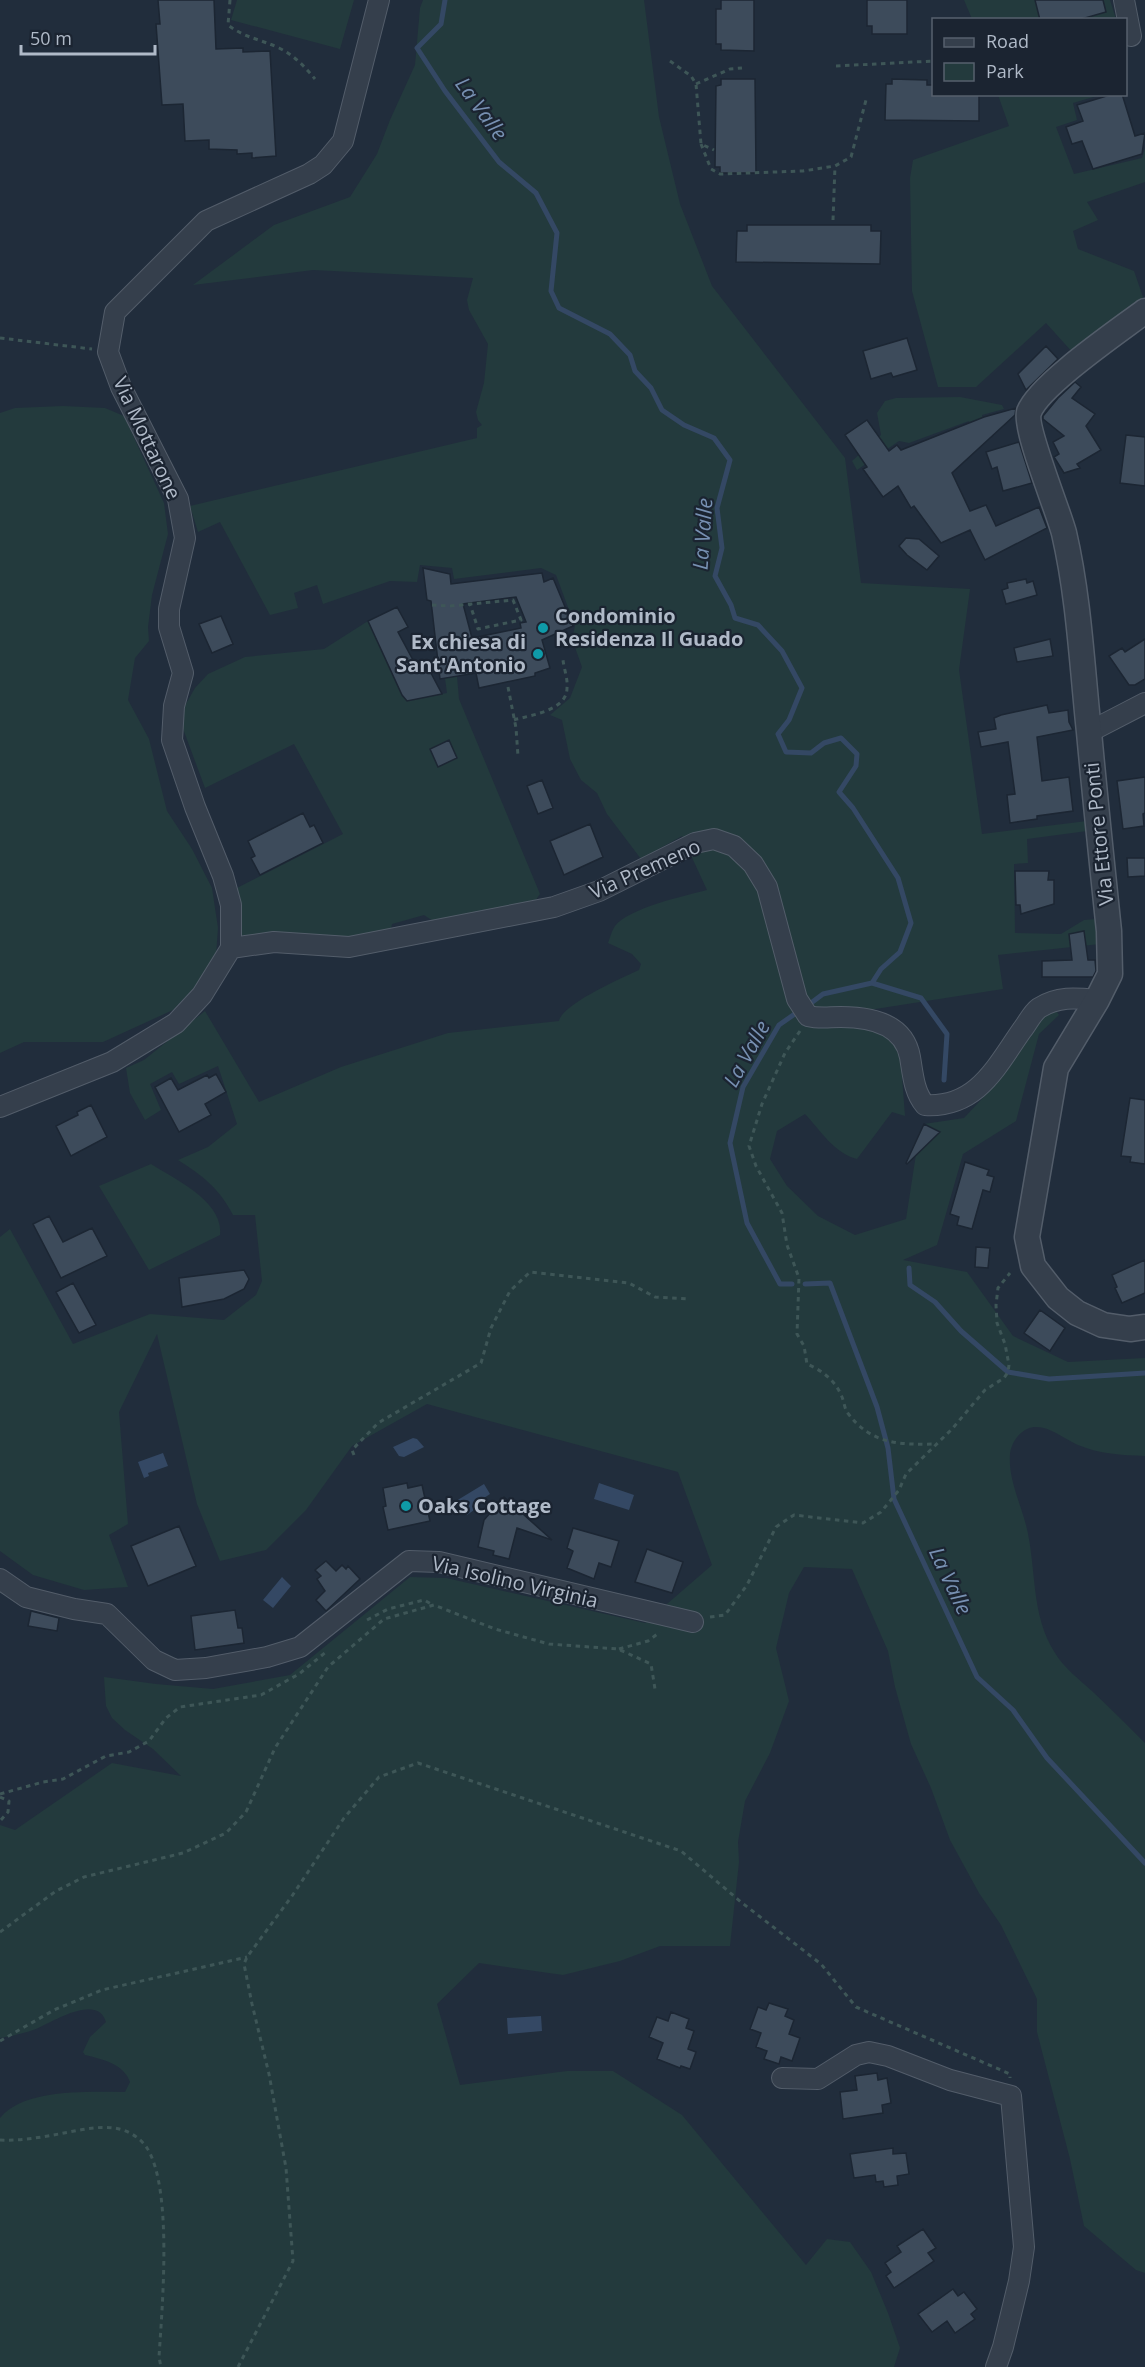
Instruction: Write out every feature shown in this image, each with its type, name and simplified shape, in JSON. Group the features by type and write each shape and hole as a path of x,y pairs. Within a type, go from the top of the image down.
{"street":[{"name":"Via Mottarone","path":"231,948 231,905 223,876 195,807 172,740 174,706 183,673 169,627 169,609 184,538 178,499 121,387 108,352 115,312 206,221 309,174 322,165 343,141 379,0"},
{"path":"1124,0 1131,36"},
{"name":"Via Ettore Ponti","path":"1145,311 1055,381 1037,399 1029,414 1030,430 1057,507 1064,535 1081,649 1109,931 1110,974 1056,1068 1028,1237 1033,1266 1058,1298 1077,1313 1103,1325 1130,1329 1145,1328"},
{"path":"1089,732 1145,703"},
{"name":"Via Premeno","path":"231,948 274,942 349,947 554,908 599,891 695,843 714,839 734,846 753,864 767,887 808,1013"},
{"path":"0,1107 112,1062 176,1023 202,995 231,948"},
{"path":"808,1013 868,1020 894,1028 908,1045 917,1096 925,1105 942,1106 968,1095 984,1084 1037,1009 1067,997 1097,1000"},
{"name":"Via Isolino Virginia","path":"0,1578 26,1597 74,1609 107,1614 154,1660 175,1670 206,1668 267,1657 300,1647 409,1561 439,1562 685,1620"},
{"path":"782,2078 818,2079 856,2055 869,2052 888,2056 950,2080 1011,2096 1024,2247 1019,2281 996,2367"}],"path":[{"path":"230,0 228,25 242,36 280,49 301,63 315,79"},
{"path":"670,61 691,76 696,84 701,144 711,169 720,174 803,171 835,166 851,157 866,100"},
{"path":"836,66 932,61"},
{"path":"696,84 730,69 742,68"},
{"path":"701,144 714,150"},
{"path":"833,220 835,166"},
{"path":"0,338 56,343 108,352"},
{"path":"432,605 450,606 470,604 513,600 521,620 478,629 470,604"},
{"path":"514,720 549,711 564,699 568,690 562,660"},
{"path":"508,687 518,756"},
{"path":"808,1013 780,1063 762,1104 749,1146 756,1166 782,1213 787,1245 799,1278 797,1334 804,1346 807,1364 819,1369 833,1382 841,1394 846,1411 872,1437 908,1445 937,1444"},
{"path":"354,1455 352,1450 378,1424 481,1363 492,1328 510,1291 530,1272 629,1283 655,1296 689,1299"},
{"path":"731,1606 747,1585 776,1527 794,1515 863,1523 884,1509 899,1490 906,1474 937,1444 985,1390 1004,1378 1009,1365 1005,1344 997,1323 996,1305 998,1288 1010,1273"},
{"path":"362,1624 388,1609 424,1600 495,1629 549,1644 618,1649 648,1641 685,1620"},
{"path":"0,1932 56,1891 84,1877 183,1853 226,1833 246,1812 275,1748 327,1667 384,1619 434,1605"},
{"path":"0,1796 43,1782 63,1779 106,1755 129,1752 149,1741 166,1718 180,1707 261,1695 299,1674 332,1647"},
{"path":"618,1649 651,1664 655,1689"},
{"path":"238,2367 293,2261 286,2168 269,2074 244,1964 344,1818 379,1777 418,1763 681,1851 741,1902 821,1964 856,2007 1010,2074 1011,2096"},
{"path":"0,1796 9,1801 8,1812 0,1821"},
{"path":"0,2041 54,2010 102,1990 247,1957"},
{"path":"0,2140 31,2139 95,2127 116,2128 136,2136 147,2148 155,2170 161,2202 164,2281 159,2357 161,2367"}],"green space":[{"path":"237,0 354,0 340,49 231,20"},
{"path":"423,0 644,0 659,117 680,204 712,286 845,458 861,583 970,589 959,670 982,834 1087,821 1087,831 1027,839 1028,863 1014,864 1015,933 1061,934 1084,920 1097,919 1100,944 998,955 1003,989 869,1010 877,1029 892,1039 900,1050 905,1116 892,1112 857,1159 835,1147 805,1114 777,1131 770,1159 787,1186 818,1216 855,1235 906,1219 917,1148 924,1124 964,1118 995,1085 1040,1018 1055,1009 1059,1015 1039,1034 1016,1121 963,1154 937,1245 903,1260 967,1272 1013,1336 1068,1362 1145,1358 1145,1456 1094,1450 1078,1445 1047,1429 1033,1427 1015,1439 1010,1463 1026,1525 1038,1607 1047,1638 1068,1669 1145,1743 1145,2273 1136,2270 1084,2226 1070,2159 1037,2032 1037,1999 1001,1925 979,1893 950,1840 931,1788 911,1744 895,1687 888,1651 852,1569 804,1567 789,1593 776,1648 789,1701 770,1753 745,1801 738,1842 739,1862 730,1946 660,1946 620,1961 563,1975 479,1963 437,2004 460,2085 567,2071 613,2071 682,2115 806,2265 827,2239 850,2242 871,2272 888,2313 900,2348 894,2367 0,2367 0,2118 11,2108 25,2101 76,2092 125,2092 130,2082 118,2067 85,2055 83,2052 90,2037 106,2022 101,2014 94,2010 74,2012 36,2029 0,2038 0,1825 15,1830 112,1763 181,1776 153,1749 112,1718 106,1706 104,1677 213,1689 290,1675 410,1577 446,1578 645,1623 712,1565 678,1472 427,1404 352,1446 306,1510 266,1550 220,1561 197,1504 157,1334 119,1412 128,1524 109,1535 128,1587 84,1590 33,1575 0,1551 0,1237 10,1229 73,1344 150,1314 224,1320 256,1295 262,1281 255,1215 233,1215 210,1183 178,1160 208,1147 237,1124 218,1066 179,1084 172,1072 150,1084 161,1110 145,1120 130,1093 126,1068 144,1060 205,1011 259,1102 341,1067 448,1033 559,1021 570,1007 607,985 639,970 641,964 632,954 608,943 614,928 622,920 644,908 707,890 682,836 641,859 607,814 597,793 581,780 570,759 562,720 550,715 570,698 582,667 572,639 575,626 556,575 541,568 454,579 452,568 420,565 417,582 390,581 323,604 317,585 294,593 298,608 270,615 220,522 198,532 190,506 477,438 477,428 482,425 476,412 484,383 488,344 469,310 467,300 473,278 313,270 193,285 274,225 350,197 377,154 415,65 420,8"},
{"path":"964,0 1110,0 1116,18 972,18"},
{"path":"998,96 1097,96 1073,103 1077,120 1056,127 1074,174 1142,158 1145,148 1145,182 1087,202 1098,220 1073,231 1078,249 1134,271 1144,300 1074,354 1046,323 976,387 938,387 912,291 910,178 913,160 1009,126"},
{"path":"960,397 1002,405 1004,409 982,415 985,434 976,438 969,421 909,443 899,441 857,470 852,461 881,435 877,413 885,401 896,398"},
{"path":"63,406 105,408 124,416 164,503 168,534 152,595 148,627 149,641 135,658 128,700 149,739 167,811 192,849 212,888 218,928 216,955 200,982 173,1010 103,1042 24,1042 0,1053 0,413 15,408"},
{"path":"368,621 402,695 407,701 447,693 445,678 457,676 459,699 540,894 533,904 439,925 424,915 392,924 391,929 341,940 247,940 239,933 241,925 235,889 343,834 294,744 205,788 182,726 183,709 195,688 208,674 245,657 324,649"},
{"path":"151,1164 196,1192 206,1202 219,1223 220,1235 149,1270 99,1186"}],"water":[{"path":"413,1438 424,1447 404,1457 399,1456 393,1447"},
{"path":"163,1453 168,1466 148,1473 149,1476 144,1478 138,1462"},
{"path":"599,1483 634,1495 629,1510 594,1499"},
{"path":"484,1484 490,1494 472,1506 474,1510 467,1515 456,1501"},
{"path":"282,1577 291,1586 273,1608 263,1600"},
{"path":"541,2016 542,2031 508,2034 507,2018"}],"building":[{"path":"158,0 214,0 216,49 243,48 243,52 270,51 276,156 252,158 252,153 237,154 237,150 209,149 209,140 185,141 183,104 162,105 156,24 160,24"},
{"path":"721,0 754,0 754,51 721,50 721,44 716,44 716,9 721,9"},
{"path":"867,0 907,0 907,34 872,34 872,26 867,26"},
{"path":"1035,0 1103,0 1106,12 1085,18 1040,18"},
{"path":"721,79 755,79 756,173 720,173 720,167 715,167 716,86 721,85"},
{"path":"892,79 927,80 927,85 932,85 932,96 979,96 979,121 885,120 886,84 892,84"},
{"path":"1106,96 1123,96 1135,136 1145,133 1142,154 1093,169 1082,141 1072,144 1066,127 1083,121 1077,105"},
{"path":"747,225 871,225 871,231 881,231 880,264 736,262 737,231 747,231"},
{"path":"907,338 917,370 893,377 891,373 871,379 863,351"},
{"path":"1046,346 1058,359 1026,390 1018,374"},
{"path":"1075,382 1081,387 1072,398 1095,414 1086,426 1101,450 1077,464 1080,468 1064,473 1054,457 1059,454 1053,442 1064,436 1043,419 1043,416"},
{"path":"1016,408 1015,415 952,473 970,511 986,505 996,526 1039,507 1047,528 985,560 970,530 941,543 914,506 911,508 898,486 883,497 863,469 867,467 845,435 867,420 889,451 897,445 901,450 984,417"},
{"path":"1126,435 1145,437 1145,486 1120,483"},
{"path":"1019,442 1032,483 1003,491 997,467 992,469 986,452"},
{"path":"906,538 919,539 939,556 927,570 899,546"},
{"name":"Condominio Residenza Il Guado","path":"423,568 450,574 451,584 542,573 544,582 553,578 573,626 542,640 550,668 535,673 535,676 479,688 476,673 440,679 431,601 427,600","holes":["516,597 526,622 520,623 521,628 472,638 463,604"]},
{"path":"1026,579 1027,583 1033,581 1037,595 1006,604 1002,590 1008,588 1007,583"},
{"path":"397,607 408,627 398,632 414,662 424,660 442,694 407,701 402,695 368,621"},
{"path":"221,616 233,644 212,653 199,624"},
{"path":"1050,639 1053,656 1017,662 1014,648"},
{"path":"1145,639 1145,679 1135,685 1129,685 1109,656 1122,648 1125,652"},
{"path":"1047,705 1049,713 1068,710 1069,722 1073,730 1037,737 1042,781 1069,777 1073,811 1037,816 1037,819 1010,823 1007,795 1015,794 1008,742 981,747 978,732 996,729 994,718 1001,715"},
{"path":"449,740 457,758 438,767 430,749"},
{"path":"1145,777 1144,826 1123,829 1117,781"},
{"path":"542,780 553,808 538,814 527,786"},
{"path":"303,813 310,827 314,825 323,843 260,875 251,858 255,856 248,841"},
{"path":"590,824 603,857 564,875 550,841"},
{"path":"1127,858 1145,858 1145,876 1128,877"},
{"path":"1015,871 1049,871 1048,880 1054,880 1054,904 1021,914 1020,905 1016,905"},
{"path":"1084,931 1088,960 1095,960 1096,971 1093,977 1042,977 1042,961 1072,960 1069,934"},
{"path":"216,1074 226,1092 205,1104 211,1115 179,1132 155,1087 171,1078 178,1090 207,1075 209,1078"},
{"path":"1130,1098 1145,1100 1145,1164 1130,1162 1131,1157 1121,1156"},
{"path":"91,1105 107,1137 71,1156 56,1126 78,1115 77,1112"},
{"path":"924,1124 940,1132 907,1164 906,1163"},
{"path":"965,1162 989,1170 987,1175 994,1177 990,1192 983,1190 972,1229 957,1225 959,1217 950,1214"},
{"path":"49,1216 63,1242 92,1228 107,1256 61,1278 33,1224"},
{"path":"976,1247 990,1248 988,1268 975,1267"},
{"path":"1145,1260 1145,1293 1122,1303 1112,1275"},
{"path":"244,1270 249,1279 244,1289 224,1299 182,1307 179,1278"},
{"path":"73,1283 96,1325 79,1333 56,1292"},
{"path":"1040,1310 1065,1328 1050,1351 1024,1333"},
{"name":"Oaks Cottage","path":"407,1483 408,1488 422,1485 430,1521 388,1530 383,1507 386,1506 383,1488"},
{"path":"504,1497 552,1540 517,1528 509,1559 493,1555 494,1551 478,1547 484,1520"},
{"path":"179,1526 196,1566 148,1586 131,1546"},
{"path":"573,1528 619,1541 611,1567 599,1563 594,1579 567,1568 573,1551 567,1548"},
{"path":"647,1549 683,1562 672,1593 635,1582"},
{"path":"326,1561 336,1571 342,1565 346,1569 348,1566 360,1579 326,1611 316,1600 325,1591 317,1579 321,1576 315,1570"},
{"path":"235,1610 238,1628 242,1628 244,1643 195,1650 191,1616"},
{"path":"31,1611 59,1618 57,1631 28,1626"},
{"path":"769,2003 788,2009 785,2016 794,2020 789,2034 800,2038 792,2061 781,2057 779,2064 764,2059 767,2051 756,2047 761,2033 750,2029 758,2007 766,2010"},
{"path":"671,2012 689,2019 686,2028 694,2031 688,2049 696,2052 690,2069 681,2066 680,2068 657,2059 663,2043 649,2037 657,2017 668,2021"},
{"path":"877,2073 878,2080 887,2078 891,2103 882,2105 883,2113 843,2119 840,2092 857,2090 855,2076"},
{"path":"893,2148 893,2154 906,2153 909,2174 897,2176 898,2185 884,2187 883,2181 876,2182 875,2175 854,2178 850,2154"},
{"path":"923,2229 936,2248 928,2253 934,2261 894,2288 886,2276 891,2272 885,2263 901,2252 897,2246"},
{"path":"953,2289 958,2296 964,2292 977,2309 971,2314 975,2319 955,2333 947,2321 932,2332 918,2314"}],"waterway":[{"name":"La Valle","path":"445,0 441,24 417,48 445,91 499,162 536,193 557,233 551,291 559,308 610,334 630,355 635,371 651,388 662,410 684,425 714,438 730,460 717,508 722,548 715,576 731,605 735,618 758,625 782,651 802,688 789,720 778,734 786,752 811,753 824,743 841,738 857,754 856,766 839,792 853,808 898,878 911,923 900,952 881,969 872,983 823,994 807,1006"},
{"path":"872,983 921,998 947,1034 944,1080"},
{"name":"La Valle","path":"792,1284 780,1284 747,1223 730,1143 743,1087 779,1025 799,1011"},
{"path":"909,1268 910,1285 935,1302 961,1331 1008,1372 1049,1379 1145,1373"},
{"name":"La Valle","path":"805,1284 830,1283 877,1407 888,1448 894,1499 977,1677 1013,1710 1047,1758 1145,1863"}],"place":[{"name":"Condominio Residenza Il Guado","path":"543,628"},
{"name":"Ex chiesa di Sant'Antonio","path":"538,654"},
{"name":"Oaks Cottage","path":"406,1506"}]}
